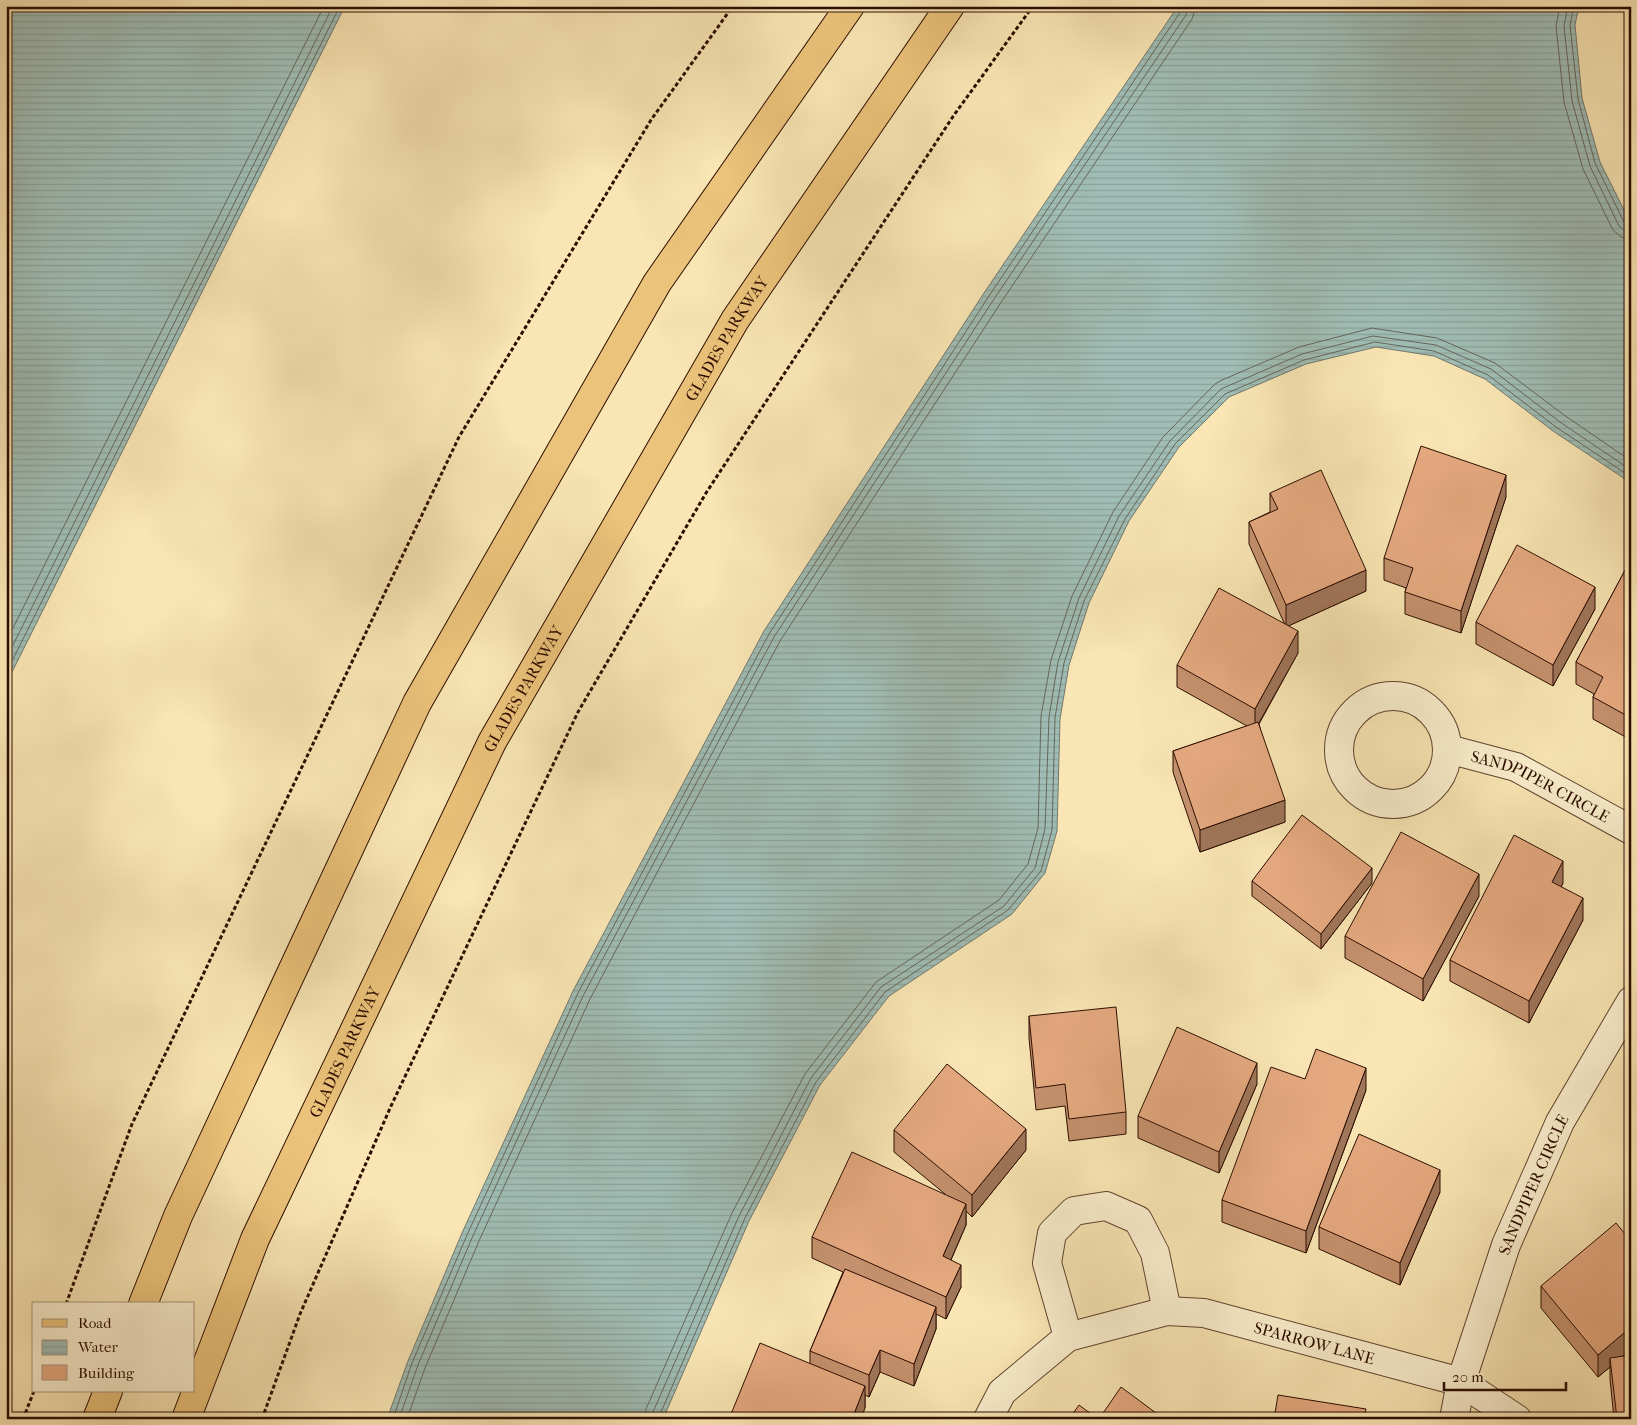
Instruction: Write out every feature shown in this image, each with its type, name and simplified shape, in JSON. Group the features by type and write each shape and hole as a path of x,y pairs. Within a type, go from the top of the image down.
{"main road":[{"path":"144,1302 178,1216 417,703 658,283 850,6"},
{"name":"GLADES PARKWAY","path":"186,1419 255,1239 492,742 735,320 950,6"},
{"path":"97,1419 108,1392"}],"street":[{"name":"SANDPIPER CIRCLE","path":"1448,749 1516,767 1631,830"},
{"name":"SANDPIPER CIRCLE","path":"1454,1419 1461,1382 1506,1245 1560,1122 1631,1001"},
{"path":"1068,1337 1047,1263 1052,1233 1074,1211 1106,1206 1138,1220 1155,1253 1167,1311"},
{"name":"SPARROW LANE","path":"988,1419 1002,1392 1068,1337 1167,1311 1204,1313 1461,1382"},
{"path":"1461,1382 1517,1419"}],"path":[{"path":"67,1302 132,1124 459,437 651,120 733,6"},
{"path":"262,1419 300,1314 391,1106 578,712 706,493 954,116 1033,6"},
{"path":"23,1419 34,1392"}],"water":[{"path":"6,6 345,6 6,684"},
{"path":"1178,6 1579,6 1575,25 1582,98 1600,162 1631,224 1631,483 1553,431 1485,379 1434,356 1376,347 1306,364 1229,397 1179,447 1129,521 1089,603 1069,665 1060,719 1057,831 1045,873 1012,914 889,996 820,1085 749,1221 663,1419 387,1419 408,1361 462,1233 573,991 764,631 984,293"}],"building":[{"path":"1628,6 1631,6 1631,54 1628,54"},
{"path":"1421,446 1506,475 1461,611 1405,592 1413,568 1384,558"},
{"path":"1321,470 1366,570 1286,605 1249,522 1278,509 1270,493"},
{"path":"1517,545 1595,587 1553,665 1476,622"},
{"path":"1631,559 1631,718 1593,697 1603,677 1576,662"},
{"path":"1219,588 1298,631 1255,709 1177,665"},
{"path":"1258,722 1285,800 1200,830 1173,751"},
{"path":"1302,815 1372,868 1321,934 1252,881"},
{"path":"1401,832 1479,874 1423,979 1345,936"},
{"path":"1514,835 1563,861 1552,882 1583,898 1529,1001 1450,960"},
{"path":"1116,1007 1126,1112 1069,1119 1065,1084 1036,1088 1029,1016"},
{"path":"1177,1027 1257,1063 1219,1152 1138,1116"},
{"path":"1316,1049 1366,1068 1306,1231 1222,1200 1271,1067 1305,1079"},
{"path":"947,1064 1026,1129 972,1195 894,1130"},
{"path":"1359,1134 1440,1170 1400,1263 1319,1227"},
{"path":"852,1152 966,1204 943,1256 961,1265 946,1297 812,1237"},
{"path":"1616,1223 1631,1241 1631,1327 1598,1355 1541,1286"},
{"path":"845,1269 936,1307 914,1364 880,1350 869,1375 810,1351"},
{"path":"760,1343 865,1386 852,1419 729,1419"},
{"path":"1631,1355 1631,1419 1617,1419 1610,1358"},
{"path":"1121,1387 1164,1419 1099,1419"},
{"path":"1278,1395 1366,1409 1364,1419 1274,1419"},
{"path":"1079,1405 1098,1419 1069,1419"}]}
